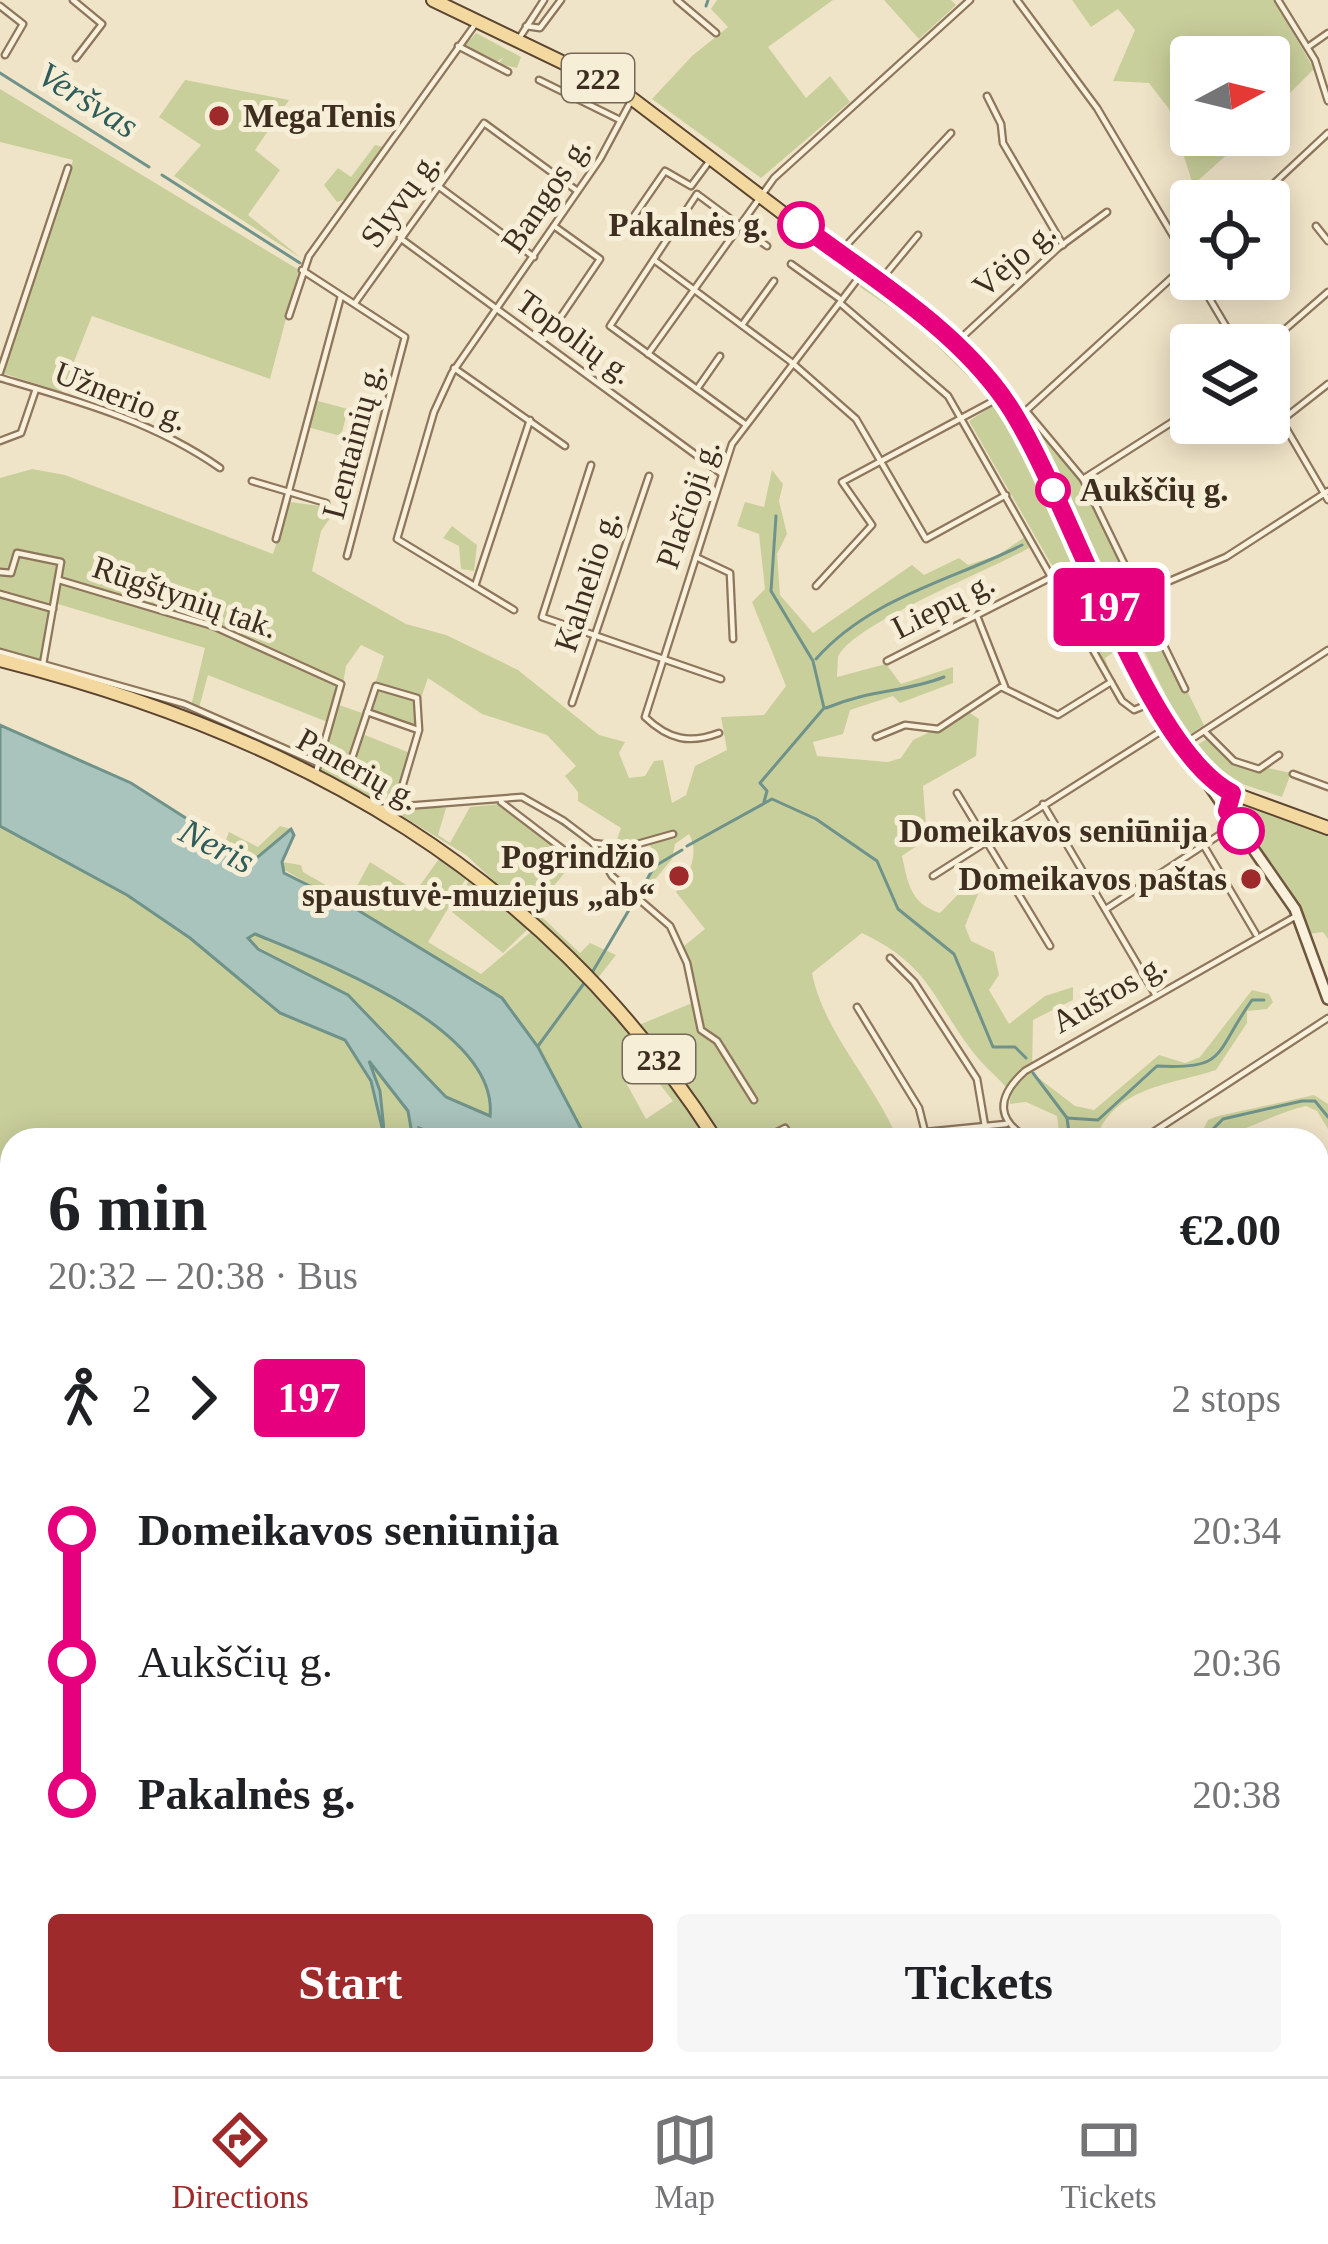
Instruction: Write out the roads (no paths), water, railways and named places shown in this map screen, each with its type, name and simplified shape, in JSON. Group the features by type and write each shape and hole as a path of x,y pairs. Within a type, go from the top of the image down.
{"main road":[{"name":"222","path":"433,0 633,98 955,344 1022,416 1154,701 1201,773 1232,793 1328,828"},
{"name":"Panerių g.","path":"0,656 181,712 318,768 379,808 492,886 572,959 657,1057 707,1128"},
{"path":"1201,773 1298,915 1328,999"},
{"path":"1227,811 1232,793"}],"street":[{"path":"74,0 102,24 76,58"},
{"path":"518,40 544,0"},
{"path":"526,26 540,28 561,0"},
{"path":"677,0 716,34"},
{"path":"648,354 774,178 970,0"},
{"path":"1017,0 1097,108 1170,230"},
{"path":"1278,0 1325,77 1328,101"},
{"path":"0,6 24,29 5,55"},
{"path":"289,316 302,270 477,21"},
{"path":"1308,47 1328,33"},
{"path":"458,46 508,72"},
{"path":"539,80 622,120"},
{"path":"987,96 1001,124 1004,143 1063,245"},
{"name":"Bangos g.","path":"453,370 578,192 633,98"},
{"name":"Slyvų g.","path":"355,304 484,123 578,192"},
{"path":"840,254 951,133"},
{"path":"1278,180 1328,133"},
{"path":"627,226 667,170 691,186 712,157"},
{"path":"0,375 68,168"},
{"path":"746,184 774,178"},
{"path":"438,186 534,257"},
{"path":"745,424 610,326 697,194 767,246"},
{"name":"Vėjo g.","path":"955,344 1063,245 1107,212"},
{"path":"554,226 600,260 562,315"},
{"path":"1316,226 1328,241"},
{"path":"879,284 918,235"},
{"name":"Topolių g.","path":"400,238 722,474"},
{"path":"654,260 793,364 856,419 926,539 1006,495"},
{"path":"791,264 943,391 1129,709 1154,701"},
{"path":"302,270 355,304"},
{"name":"Plačioji g.","path":"719,733 692,742 661,732 645,718 663,655 722,474 745,424 863,272"},
{"path":"742,325 774,281"},
{"path":"1170,281 1022,416 1083,479 1185,689"},
{"path":"1290,325 1328,292"},
{"path":"276,539 341,296"},
{"name":"Lentainių g.","path":"347,556 405,338 355,304"},
{"path":"698,389 720,356"},
{"path":"514,610 397,539 434,412 453,370 565,446"},
{"name":"Užnerio g.","path":"0,375 177,437 220,468"},
{"path":"1290,415 1328,384"},
{"path":"0,441 21,434 36,388"},
{"path":"816,586 872,525 842,482 1001,395"},
{"path":"475,586 530,420"},
{"path":"1083,479 1170,423"},
{"path":"1139,594 1226,557 1327,495 1290,434"},
{"path":"591,465 542,617 663,655 721,679"},
{"name":"Kalnelio g.","path":"572,703 649,476"},
{"path":"252,481 326,503"},
{"path":"0,572 11,573 17,553 61,562 43,667"},
{"path":"696,557 729,570 733,639"},
{"name":"Liepų g.","path":"886,661 1086,559"},
{"name":"Rūgštynių tak.","path":"58,580 213,626 341,684 318,768"},
{"path":"0,594 53,609"},
{"path":"977,616 1004,687 1055,715 1111,682"},
{"path":"1182,746 1328,650"},
{"path":"353,755 376,686 419,701 418,730 397,804"},
{"path":"876,737 905,725 938,729 1004,687"},
{"path":"367,712 418,730"},
{"path":"933,876 1168,726"},
{"path":"1204,731 1240,764 1258,769 1280,754"},
{"path":"1293,774 1328,787"},
{"path":"957,793 1050,946"},
{"path":"379,808 528,799 593,844 612,876 670,926 687,963 701,1030 717,1041 754,1100"},
{"path":"498,800 577,860"},
{"path":"1043,804 1155,994"},
{"path":"1106,909 1236,824"},
{"path":"593,844 627,847 673,834"},
{"path":"1204,846 1256,936"},
{"name":"Aušros g.","path":"1006,1124 1005,1099 1016,1079 1298,915"},
{"path":"890,958 914,982 977,1079 985,1126"},
{"path":"857,1007 919,1108 924,1128"},
{"path":"1159,1128 1328,1018"},
{"path":"973,1128 1006,1124 1012,1128"}],"water":[{"name":"Neris","path":"0,725 131,783 253,861 291,829 294,835 282,862 284,873 356,909 502,998 538,1047 581,1128 411,1128 408,1111 369,1061 380,1091 382,1128 371,1081 345,1040 280,1013 190,938 127,895 0,826","holes":["255,934 361,981 437,1027 466,1054 485,1084 490,1116 446,1097 348,995 258,949 248,938"]}],"waterway":[{"path":"706,6 708,0"},
{"name":"Veršvas","path":"0,73 149,167"},
{"path":"162,175 300,263"},
{"path":"764,802 767,791 760,783 824,708 813,661 771,591 776,516"},
{"path":"816,659 861,620 887,605 1022,545"},
{"path":"826,708 944,677"},
{"path":"687,846 772,799 816,819 877,861 898,909 954,954 993,1047 1015,1047 1026,1058"},
{"path":"550,815 582,838"},
{"path":"640,891 655,866 682,850"},
{"path":"593,971 636,898"},
{"path":"538,1046 585,982"},
{"path":"1067,1118 1098,1120 1157,1066 1208,1061 1224,1045 1252,1000 1264,1000"},
{"path":"1033,1073 1067,1118 1068,1128"},
{"path":"1214,1128 1223,1119 1302,1101 1315,1101 1328,1117"}],"place":[{"name":"MegaTenis","path":"219,116"},
{"name":"Pakalnės g.","path":"801,225"},
{"name":"Aukščių g.","path":"1053,490"},
{"name":"Domeikavos seniūnija","path":"1241,831"},
{"name":"Pogrindžio spaustuvė-muziejus „ab“","path":"679,876"},
{"name":"Domeikavos paštas","path":"1251,879"}]}
